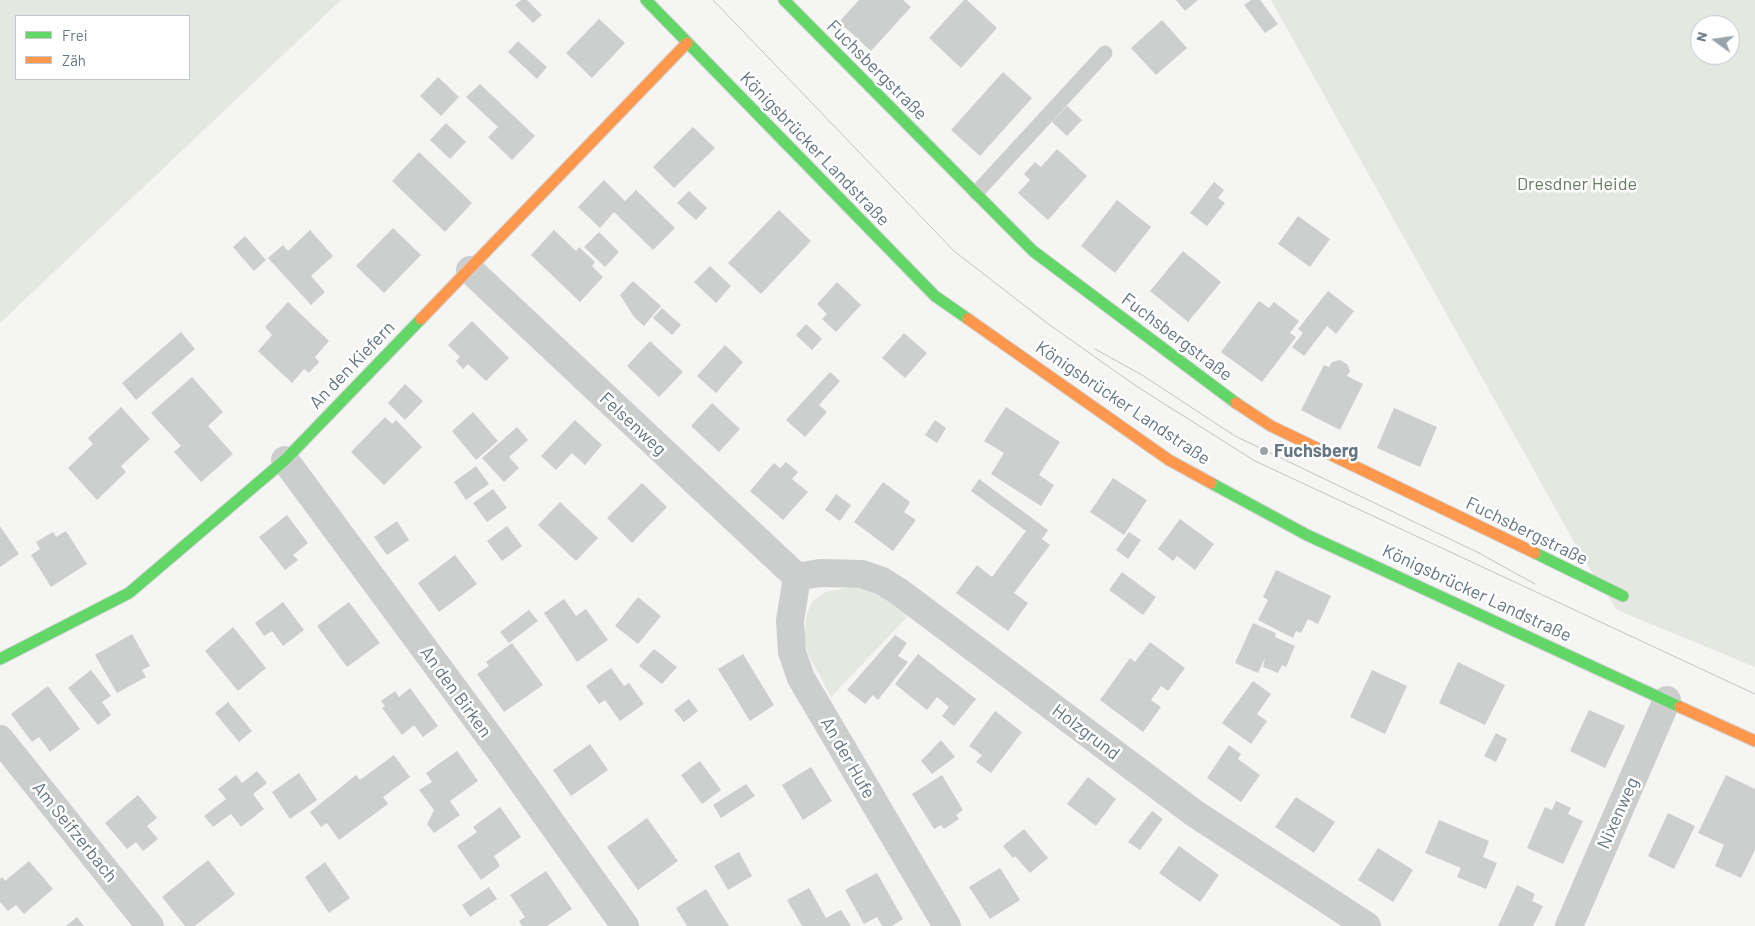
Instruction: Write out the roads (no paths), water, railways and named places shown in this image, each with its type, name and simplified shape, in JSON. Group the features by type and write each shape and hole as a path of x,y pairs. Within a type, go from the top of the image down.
{"street":[{"name":"Königsbrücker Landstraße","path":"646,0 935,296 1169,460 1307,534 1755,741"},
{"name":"Fuchsbergstraße","path":"784,0 1034,251 1263,422 1623,596"},
{"name":"An den Kiefern","path":"0,659 129,593 285,460 687,43"},
{"name":"Felsenweg","path":"470,270 797,577"},
{"name":"An den Birken","path":"285,460 503,755 625,926"},
{"name":"Holzgrund","path":"797,577 820,573 862,574 882,581 898,591 1194,813 1367,926"},
{"name":"An der Hufe","path":"797,577 790,621 792,652 801,678 947,926"},
{"name":"Nixenweg","path":"1569,926 1668,700"},
{"name":"Am Seifzerbach","path":"0,739 150,926"}],"lane":[{"path":"976,193 1104,53"}],"tram line":[{"path":"713,0 954,251 1047,323 1136,386 1255,461 1755,694"},
{"path":"1095,349 1142,375 1235,436 1479,553 1535,584"}],"place":[{"name":"Fuchsberg","path":"1264,451"}],"park label":[{"name":"Dresdner Heide","path":"1577,184"}]}
